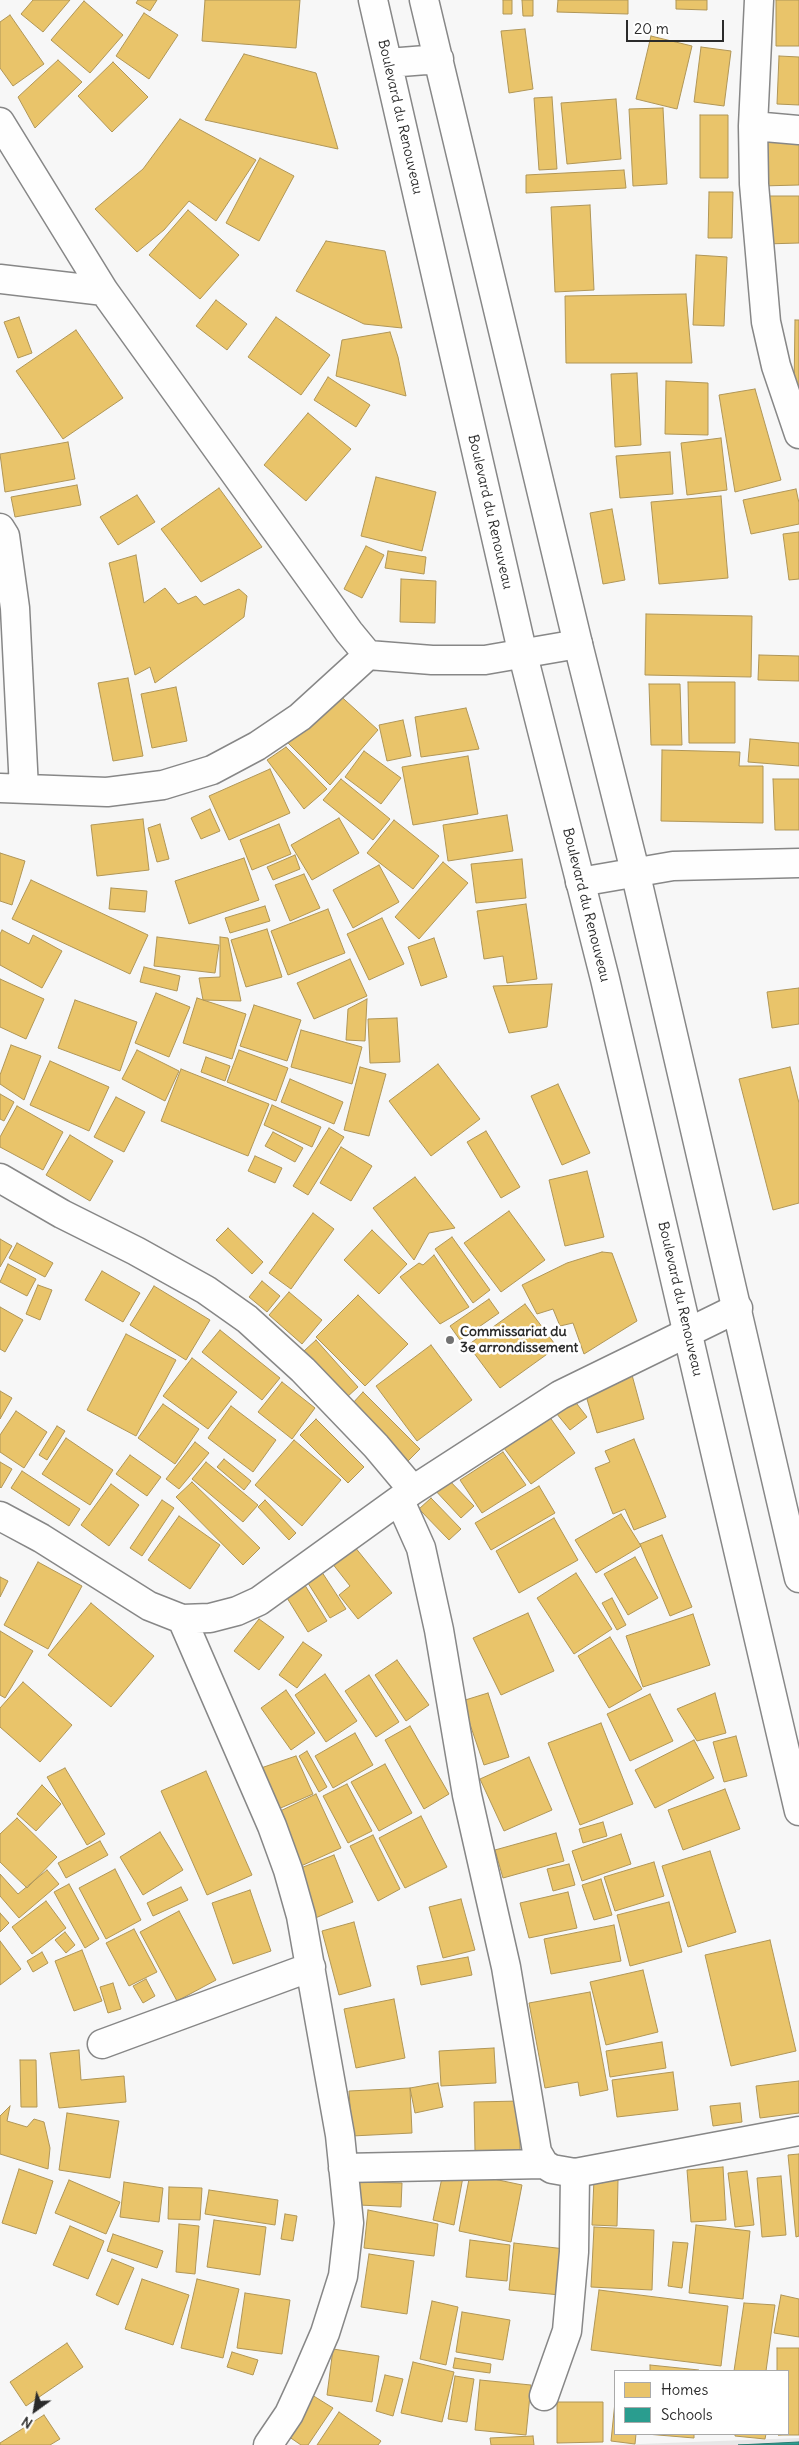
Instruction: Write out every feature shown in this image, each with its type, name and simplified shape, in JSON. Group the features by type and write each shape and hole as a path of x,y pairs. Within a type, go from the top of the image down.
{"main road":[{"name":"Boulevard du Renouveau","path":"373,0 523,655 605,979 688,1332 793,1754 799,1810"},
{"path":"424,0 578,644 636,871 799,1578"},
{"path":"759,0 753,126 754,184 766,322 776,366 799,434"},
{"path":"388,63 438,59"},
{"path":"0,122 104,291 349,632 368,654 432,660 485,660 523,655 578,644"},
{"path":"753,126 799,130"},
{"path":"0,279 104,291"},
{"path":"0,528 5,536 15,608 12,789 108,792 163,785 212,770 257,746 300,717 368,654"},
{"path":"580,882 673,866 799,862"},
{"path":"0,1178 62,1214 136,1251 206,1290 247,1319 310,1377 376,1446 406,1495 439,1630 467,1795 506,1967 537,2152 544,2164 552,2169 575,2173 799,2130"},
{"path":"0,1516 42,1538 148,1606 182,1619 210,1618 237,1611 259,1601 406,1495 560,1395 738,1308"},
{"path":"182,1619 272,1826 301,1916 340,2135 349,2223 343,2276 325,2333 306,2377 289,2414 268,2445"},
{"path":"102,2044 310,1968"},
{"path":"343,2168 544,2164"},
{"path":"544,2396 567,2331 574,2252 575,2173"}],"shaded area":[{"path":"799,2438 799,2445 613,2445"}],"building: Homes":[{"path":"33,0 70,0 43,32 21,14"},
{"path":"138,0 157,0 150,11 136,3"},
{"path":"205,0 300,0 296,48 202,41"},
{"path":"503,0 512,0 512,14 503,14"},
{"path":"522,0 533,0 533,16 523,16"},
{"path":"558,0 628,0 628,14 557,12"},
{"path":"676,0 707,0 707,10 676,9"},
{"path":"776,0 799,0 799,46 776,46"},
{"path":"84,1 123,35 90,73 51,40"},
{"path":"144,13 178,35 149,79 116,56"},
{"path":"10,15 44,64 13,86 0,68 0,22"},
{"path":"525,29 533,89 509,93 501,31"},
{"path":"651,36 692,46 677,109 636,99"},
{"path":"701,47 731,51 724,106 694,102"},
{"path":"244,54 316,73 338,149 205,120"},
{"path":"779,56 799,57 799,105 777,104"},
{"path":"58,60 82,82 35,128 18,97"},
{"path":"113,62 148,97 112,132 78,96"},
{"path":"552,97 557,169 539,170 534,98"},
{"path":"616,99 621,159 567,164 561,103"},
{"path":"663,108 667,184 633,186 629,109"},
{"path":"700,115 728,115 728,178 700,178"},
{"path":"180,119 256,160 216,221 189,201 164,230 137,252 95,209 143,169"},
{"path":"799,138 799,185 761,186 759,139"},
{"path":"260,158 294,176 259,241 226,223"},
{"path":"624,170 626,188 526,193 526,175"},
{"path":"709,192 733,192 732,238 708,238"},
{"path":"764,196 799,196 799,243 765,244"},
{"path":"590,205 594,290 555,292 551,207"},
{"path":"188,210 239,255 200,299 149,255"},
{"path":"326,241 385,251 402,328 364,324 296,291"},
{"path":"696,255 727,257 724,326 693,325"},
{"path":"686,294 692,363 566,363 565,296"},
{"path":"216,300 247,324 227,350 196,326"},
{"path":"19,317 32,353 18,358 4,322"},
{"path":"276,317 330,355 301,395 248,357"},
{"path":"795,320 799,320 799,390 794,390"},
{"path":"76,330 123,398 63,439 16,371"},
{"path":"390,332 398,357 406,396 336,376 342,340"},
{"path":"637,373 641,445 615,447 611,374"},
{"path":"328,377 370,405 356,427 314,400"},
{"path":"666,381 708,383 708,435 665,434"},
{"path":"755,389 781,480 735,492 719,395"},
{"path":"308,413 351,449 306,501 264,465"},
{"path":"721,438 727,490 687,495 681,443"},
{"path":"68,442 75,479 5,492 0,454"},
{"path":"670,452 673,494 620,498 616,456"},
{"path":"376,477 436,492 422,551 361,536"},
{"path":"77,485 81,505 15,517 11,497"},
{"path":"219,488 262,547 201,582 161,529"},
{"path":"796,489 799,503 799,524 751,534 743,500"},
{"path":"137,495 155,522 118,545 100,517"},
{"path":"721,496 728,578 659,584 651,502"},
{"path":"612,509 625,580 603,584 590,513"},
{"path":"799,532 799,579 789,580 783,534"},
{"path":"366,546 384,555 362,598 344,589"},
{"path":"388,551 426,557 424,574 385,568"},
{"path":"136,555 144,603 165,588 178,604 196,596 204,605 239,589 247,596 244,617 155,683 150,667 135,675 109,563"},
{"path":"401,579 436,581 435,623 400,622"},
{"path":"646,614 752,616 751,677 645,675"},
{"path":"759,655 799,656 799,681 758,680"},
{"path":"128,678 143,756 113,761 98,683"},
{"path":"688,682 735,682 735,743 689,743"},
{"path":"649,684 680,684 682,745 651,745"},
{"path":"176,687 187,741 152,748 141,694"},
{"path":"335,691 378,730 330,785 286,741"},
{"path":"466,708 479,749 421,757 415,717"},
{"path":"403,720 411,756 387,761 379,725"},
{"path":"750,739 799,743 799,766 748,762"},
{"path":"286,747 327,789 304,809 267,760"},
{"path":"662,750 740,752 739,766 763,766 763,823 661,821"},
{"path":"364,751 401,778 381,804 345,777"},
{"path":"468,756 478,814 413,825 402,767"},
{"path":"270,769 290,813 229,840 209,796"},
{"path":"341,779 390,819 373,840 323,800"},
{"path":"773,779 799,779 799,830 775,830"},
{"path":"210,809 220,831 201,839 191,818"},
{"path":"507,815 513,851 448,861 443,825"},
{"path":"339,818 359,853 312,880 291,845"},
{"path":"143,819 149,870 97,876 91,825"},
{"path":"394,820 439,856 413,889 367,853"},
{"path":"160,824 169,859 157,862 148,828"},
{"path":"279,824 291,854 252,870 240,840"},
{"path":"0,853 25,861 12,905 0,901"},
{"path":"295,855 300,869 273,880 267,867"},
{"path":"244,858 259,900 189,924 175,881"},
{"path":"522,859 526,898 476,903 471,864"},
{"path":"443,862 468,883 419,939 395,917"},
{"path":"379,865 399,902 353,928 333,890"},
{"path":"304,874 320,908 290,921 275,885"},
{"path":"31,880 148,935 130,974 12,919"},
{"path":"111,888 147,891 145,912 109,909"},
{"path":"526,904 537,979 507,983 503,956 484,959 477,911"},
{"path":"265,906 270,921 230,933 225,918"},
{"path":"328,909 345,953 288,975 271,931"},
{"path":"382,918 404,964 369,980 347,934"},
{"path":"267,929 282,977 246,987 231,940"},
{"path":"2,930 29,944 33,935 62,951 42,988 0,965 0,934"},
{"path":"157,937 219,945 215,973 154,966"},
{"path":"220,937 228,938 241,1001 203,1000 199,978 220,977"},
{"path":"434,938 447,977 421,986 408,947"},
{"path":"350,959 367,996 314,1019 297,983"},
{"path":"144,967 180,976 177,991 140,982"},
{"path":"0,979 44,999 26,1039 0,1027"},
{"path":"552,984 547,1027 509,1033 493,986"},
{"path":"799,988 799,1024 772,1028 767,992"},
{"path":"156,993 190,1007 169,1057 135,1043"},
{"path":"197,998 246,1014 232,1059 183,1043"},
{"path":"367,999 365,1041 346,1040 348,1009"},
{"path":"75,1000 137,1022 120,1071 58,1048"},
{"path":"254,1005 301,1020 287,1061 240,1046"},
{"path":"397,1018 400,1062 370,1063 368,1019"},
{"path":"301,1030 362,1047 352,1084 291,1067"},
{"path":"11,1045 41,1056 24,1100 0,1084 0,1075"},
{"path":"137,1050 179,1071 165,1101 122,1079"},
{"path":"239,1050 288,1068 276,1101 227,1082"},
{"path":"206,1057 230,1066 225,1081 201,1072"},
{"path":"50,1061 109,1087 89,1131 30,1105"},
{"path":"438,1064 480,1119 431,1156 389,1101"},
{"path":"360,1067 386,1074 369,1136 344,1130"},
{"path":"790,1067 799,1103 799,1203 773,1210 739,1079"},
{"path":"181,1069 269,1104 248,1156 161,1121"},
{"path":"290,1079 343,1102 334,1124 281,1102"},
{"path":"558,1084 590,1153 562,1165 531,1096"},
{"path":"0,1094 14,1102 4,1121 0,1119"},
{"path":"116,1097 145,1112 124,1152 94,1137"},
{"path":"272,1105 321,1127 312,1147 264,1125"},
{"path":"17,1106 63,1132 43,1170 0,1147 0,1137"},
{"path":"329,1128 344,1137 308,1195 293,1186"},
{"path":"486,1131 520,1187 501,1198 467,1142"},
{"path":"273,1132 303,1148 295,1162 265,1146"},
{"path":"70,1135 113,1161 90,1201 46,1175"},
{"path":"341,1147 372,1166 351,1201 320,1183"},
{"path":"255,1156 282,1168 275,1183 248,1171"},
{"path":"587,1171 604,1237 565,1246 549,1180"},
{"path":"415,1177 455,1228 429,1233 414,1260 373,1208"},
{"path":"509,1211 545,1260 501,1292 464,1243"},
{"path":"313,1213 334,1229 291,1289 269,1273"},
{"path":"228,1228 263,1262 252,1274 216,1240"},
{"path":"372,1230 407,1264 379,1294 344,1260"},
{"path":"452,1237 490,1290 473,1303 435,1249"},
{"path":"0,1239 12,1246 0,1267"},
{"path":"17,1243 53,1263 45,1277 9,1258"},
{"path":"602,1252 612,1253 637,1321 584,1354 573,1323 560,1326 553,1309 537,1314 522,1285 567,1263"},
{"path":"434,1255 469,1307 440,1324 400,1277 419,1263 423,1265"},
{"path":"8,1264 36,1279 27,1296 0,1282"},
{"path":"102,1271 140,1293 123,1322 85,1300"},
{"path":"262,1281 280,1296 267,1312 249,1297"},
{"path":"38,1285 52,1290 40,1320 26,1314"},
{"path":"154,1286 210,1320 186,1360 130,1325"},
{"path":"289,1292 322,1320 302,1344 269,1315"},
{"path":"358,1295 408,1344 365,1386 316,1337"},
{"path":"489,1299 499,1313 460,1340 450,1326"},
{"path":"525,1304 557,1347 500,1388 468,1345"},
{"path":"0,1307 23,1320 5,1352 0,1349"},
{"path":"220,1330 280,1378 262,1400 202,1352"},
{"path":"126,1334 176,1360 136,1436 87,1410"},
{"path":"316,1340 358,1387 346,1398 304,1351"},
{"path":"431,1345 472,1400 417,1441 376,1386"},
{"path":"192,1358 237,1392 208,1429 163,1396"},
{"path":"632,1375 644,1419 597,1433 584,1389"},
{"path":"282,1382 315,1408 292,1439 258,1412"},
{"path":"0,1391 12,1398 0,1419"},
{"path":"363,1392 420,1449 408,1461 352,1404"},
{"path":"570,1395 587,1417 570,1430 552,1408"},
{"path":"163,1404 199,1429 175,1464 138,1438"},
{"path":"231,1406 276,1440 253,1472 208,1438"},
{"path":"16,1411 47,1432 24,1468 0,1452 0,1435"},
{"path":"549,1416 575,1453 531,1484 504,1448"},
{"path":"316,1419 364,1467 348,1483 300,1435"},
{"path":"57,1426 65,1431 47,1460 39,1455"},
{"path":"66,1438 113,1470 90,1505 42,1474"},
{"path":"634,1439 666,1517 634,1530 625,1509 613,1514 595,1468 610,1462 605,1451"},
{"path":"294,1440 341,1480 302,1526 255,1485"},
{"path":"195,1442 209,1453 179,1489 166,1479"},
{"path":"503,1452 526,1485 482,1513 460,1480"},
{"path":"130,1455 161,1477 147,1496 116,1474"},
{"path":"224,1459 251,1481 244,1490 217,1467"},
{"path":"0,1462 12,1469 1,1488 0,1487"},
{"path":"206,1462 258,1505 243,1522 192,1479"},
{"path":"22,1471 80,1509 69,1526 11,1488"},
{"path":"446,1477 474,1506 461,1518 433,1488"},
{"path":"192,1482 260,1548 243,1565 176,1497"},
{"path":"111,1484 139,1505 109,1546 81,1525"},
{"path":"539,1486 555,1513 491,1550 475,1523"},
{"path":"431,1498 461,1529 449,1540 419,1509"},
{"path":"162,1500 174,1508 142,1556 130,1548"},
{"path":"265,1500 296,1533 289,1540 258,1507"},
{"path":"621,1514 641,1546 596,1573 575,1540"},
{"path":"179,1516 220,1545 190,1589 148,1560"},
{"path":"554,1518 578,1560 519,1593 496,1551"},
{"path":"662,1535 692,1607 670,1616 640,1544"},
{"path":"350,1541 392,1593 358,1619 339,1595 350,1586 328,1558"},
{"path":"635,1557 658,1598 628,1615 604,1574"},
{"path":"38,1562 82,1586 48,1649 4,1625"},
{"path":"316,1563 346,1609 330,1618 301,1572"},
{"path":"576,1573 612,1629 574,1654 537,1598"},
{"path":"0,1577 8,1581 0,1597"},
{"path":"303,1582 327,1621 308,1632 284,1593"},
{"path":"612,1598 626,1625 617,1630 602,1603"},
{"path":"91,1603 154,1656 111,1707 48,1655"},
{"path":"528,1613 554,1671 501,1695 473,1638"},
{"path":"693,1614 710,1665 643,1687 626,1636"},
{"path":"259,1619 284,1637 259,1670 234,1651"},
{"path":"0,1631 33,1651 5,1698 0,1695"},
{"path":"610,1637 642,1689 609,1708 578,1656"},
{"path":"303,1642 322,1655 297,1688 279,1675"},
{"path":"397,1660 429,1705 406,1721 375,1675"},
{"path":"325,1674 357,1721 326,1742 295,1695"},
{"path":"369,1675 399,1722 376,1737 345,1691"},
{"path":"23,1682 72,1725 40,1762 0,1727 0,1708"},
{"path":"286,1690 315,1733 291,1750 261,1708"},
{"path":"488,1693 509,1757 484,1765 462,1701"},
{"path":"715,1693 726,1733 697,1741 677,1709"},
{"path":"650,1694 673,1741 630,1761 607,1714"},
{"path":"601,1723 633,1804 580,1825 548,1743"},
{"path":"410,1726 449,1794 424,1809 385,1740"},
{"path":"355,1733 373,1765 333,1788 315,1756"},
{"path":"736,1736 747,1776 724,1782 713,1742"},
{"path":"694,1740 714,1778 655,1808 635,1770"},
{"path":"307,1751 327,1787 319,1792 299,1756"},
{"path":"296,1756 313,1794 276,1810 261,1768"},
{"path":"529,1757 552,1810 504,1831 480,1779"},
{"path":"385,1764 412,1813 379,1831 351,1782"},
{"path":"65,1768 105,1834 87,1845 47,1777"},
{"path":"206,1771 252,1875 207,1895 161,1791"},
{"path":"347,1784 372,1831 348,1843 323,1796"},
{"path":"42,1785 61,1804 36,1831 17,1814"},
{"path":"725,1789 740,1829 683,1850 668,1810"},
{"path":"316,1794 341,1848 301,1866 276,1813"},
{"path":"421,1816 447,1867 405,1888 379,1838"},
{"path":"17,1818 57,1857 27,1888 0,1862 0,1834"},
{"path":"603,1822 607,1836 583,1843 579,1829"},
{"path":"160,1832 183,1870 143,1895 120,1857"},
{"path":"556,1833 564,1861 503,1878 495,1850"},
{"path":"621,1834 631,1864 582,1881 572,1851"},
{"path":"373,1835 400,1889 378,1901 350,1846"},
{"path":"100,1841 108,1855 66,1878 58,1863"},
{"path":"710,1851 736,1932 688,1947 662,1866"},
{"path":"334,1855 353,1902 313,1919 293,1871"},
{"path":"654,1862 664,1896 615,1911 604,1877"},
{"path":"569,1864 575,1885 553,1891 547,1869"},
{"path":"115,1869 141,1920 106,1939 79,1888"},
{"path":"47,1870 59,1884 19,1918 0,1896 0,1874 18,1894"},
{"path":"601,1879 612,1915 594,1920 582,1885"},
{"path":"69,1884 99,1939 85,1948 54,1892"},
{"path":"181,1887 188,1900 153,1916 147,1903"},
{"path":"250,1890 271,1951 233,1964 212,1903"},
{"path":"568,1892 577,1928 529,1938 520,1903"},
{"path":"461,1899 475,1950 443,1958 429,1907"},
{"path":"46,1901 66,1928 32,1954 12,1927"},
{"path":"669,1902 682,1952 630,1966 617,1915"},
{"path":"179,1911 216,1980 177,2001 140,1932"},
{"path":"0,1913 9,1923 0,1932"},
{"path":"354,1922 371,1986 339,1995 322,1931"},
{"path":"614,1925 621,1961 551,1974 544,1939"},
{"path":"134,1929 157,1972 129,1986 106,1943"},
{"path":"65,1932 75,1945 66,1953 55,1940"},
{"path":"770,1940 796,2051 731,2066 705,1955"},
{"path":"0,1941 21,1969 0,1985"},
{"path":"82,1950 102,2001 74,2011 55,1961"},
{"path":"42,1952 48,1963 33,1972 27,1961"},
{"path":"468,1957 472,1975 421,1985 417,1966"},
{"path":"643,1970 658,2032 606,2045 590,1982"},
{"path":"146,1979 155,1996 143,2003 133,1986"},
{"path":"113,1983 121,2009 108,2013 100,1987"},
{"path":"590,1992 608,2090 580,2096 578,2082 545,2088 529,2003"},
{"path":"394,1999 405,2058 356,2068 344,2009"},
{"path":"662,2042 666,2068 610,2077 606,2051"},
{"path":"494,2048 496,2083 441,2086 439,2051"},
{"path":"79,2050 81,2080 124,2076 126,2102 59,2108 50,2053"},
{"path":"20,2060 36,2060 37,2107 21,2107"},
{"path":"673,2072 678,2110 617,2117 612,2080"},
{"path":"799,2081 799,2113 760,2118 756,2086"},
{"path":"438,2083 443,2107 415,2113 410,2088"},
{"path":"410,2088 412,2133 352,2136 349,2091"},
{"path":"520,2101 520,2150 475,2151 474,2102"},
{"path":"740,2103 742,2122 713,2126 710,2106"},
{"path":"10,2106 7,2121 27,2127 34,2119 44,2122 50,2148 48,2169 0,2154 0,2116"},
{"path":"67,2113 119,2121 110,2178 59,2170"},
{"path":"799,2154 799,2236 796,2237 788,2155"},
{"path":"723,2167 726,2220 691,2222 687,2170"},
{"path":"19,2169 53,2181 36,2234 2,2223"},
{"path":"747,2171 754,2225 735,2227 728,2173"},
{"path":"443,2173 463,2177 454,2225 433,2220"},
{"path":"470,2174 522,2185 511,2242 459,2231"},
{"path":"781,2176 786,2235 762,2237 757,2178"},
{"path":"594,2179 618,2180 617,2226 592,2225"},
{"path":"69,2180 120,2202 106,2234 55,2213"},
{"path":"124,2182 163,2188 159,2222 120,2217"},
{"path":"359,2182 402,2183 401,2207 359,2205"},
{"path":"169,2187 202,2188 200,2220 168,2219"},
{"path":"209,2190 278,2200 275,2225 205,2214"},
{"path":"368,2210 438,2224 434,2256 364,2248"},
{"path":"285,2214 297,2216 293,2241 281,2239"},
{"path":"214,2220 266,2227 260,2275 207,2267"},
{"path":"179,2224 199,2226 195,2274 176,2272"},
{"path":"696,2225 750,2231 743,2299 689,2293"},
{"path":"70,2226 104,2241 88,2279 53,2265"},
{"path":"594,2227 654,2230 652,2290 591,2287"},
{"path":"113,2234 163,2251 157,2268 107,2251"},
{"path":"470,2240 510,2245 507,2281 466,2277"},
{"path":"673,2242 688,2243 682,2288 668,2286"},
{"path":"514,2243 565,2249 560,2295 509,2290"},
{"path":"369,2254 414,2261 407,2314 361,2307"},
{"path":"112,2259 134,2268 118,2305 96,2295"},
{"path":"142,2279 189,2295 173,2345 125,2329"},
{"path":"197,2279 239,2289 223,2358 181,2348"},
{"path":"599,2290 728,2306 721,2366 591,2350"},
{"path":"245,2293 290,2300 282,2354 237,2348"},
{"path":"781,2295 799,2299 799,2337 774,2333"},
{"path":"432,2301 458,2307 446,2365 420,2359"},
{"path":"744,2303 775,2305 766,2370 734,2370"},
{"path":"462,2312 510,2320 503,2360 456,2352"},
{"path":"67,2343 83,2367 26,2406 10,2382"},
{"path":"777,2348 799,2348 799,2435 789,2435 789,2370 777,2370"},
{"path":"333,2349 379,2356 372,2402 327,2395"},
{"path":"232,2352 258,2360 253,2375 227,2367"},
{"path":"455,2358 491,2364 490,2373 453,2368"},
{"path":"413,2362 454,2372 442,2422 401,2413"},
{"path":"650,2365 699,2370 650,2370"},
{"path":"385,2375 403,2379 393,2416 376,2411"},
{"path":"455,2376 474,2379 467,2422 448,2419"},
{"path":"480,2380 531,2385 526,2435 475,2430"},
{"path":"312,2395 333,2408 308,2445 301,2445 285,2434"},
{"path":"557,2402 603,2402 603,2442 557,2443"},
{"path":"339,2412 381,2441 378,2445 317,2445"},
{"path":"614,2412 614,2435 636,2435 635,2444 611,2441"},
{"path":"44,2415 60,2439 50,2445 0,2445 0,2443"},
{"path":"658,2435 694,2435 694,2438"},
{"path":"735,2435 766,2435 765,2439"},
{"path":"533,2436 534,2445 491,2445 490,2438"}],"building: Schools":[{"path":"799,2442 799,2445 738,2445"}],"place":[{"name":"Commissariat du 3e arrondissement","path":"450,1340"}]}
